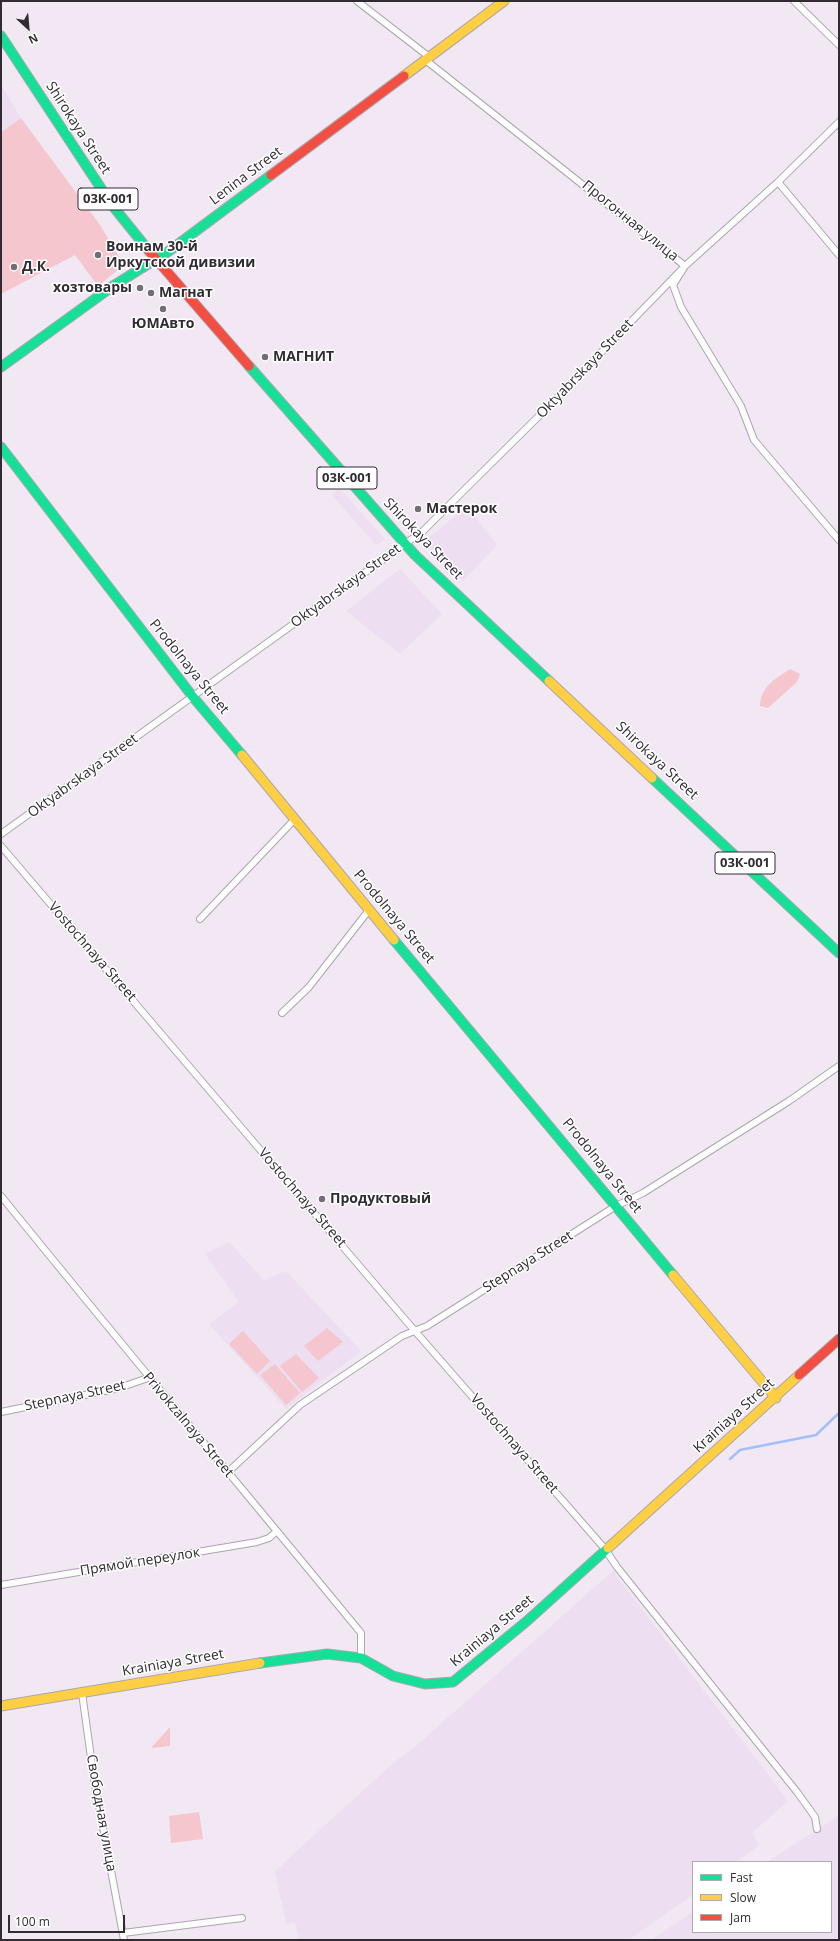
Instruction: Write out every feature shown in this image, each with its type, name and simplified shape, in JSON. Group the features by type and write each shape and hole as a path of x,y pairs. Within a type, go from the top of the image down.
{"street":[{"name":"Прогонная улица","path":"357,1 428,56 428,62 685,266 673,286 681,307 741,406 754,440 839,540"},
{"name":"Lenina Street","path":"1,367 113,286 155,260 504,1"},
{"path":"794,1 839,45"},
{"name":"Shirokaya Street","path":"1,36 112,205 155,260 404,544 839,953"},
{"name":"Oktyabrskaya Street","path":"1,834 422,531 551,404 685,266 778,182 839,122"},
{"path":"778,182 839,255"},
{"name":"Prodolnaya Street","path":"1,447 193,697 206,710 369,910 776,1398"},
{"path":"200,919 295,819"},
{"name":"Vostochnaya Street","path":"1,846 416,1331 605,1549 617,1567 797,1792 815,1817 817,1829"},
{"path":"282,1013 308,987 369,910"},
{"name":"Stepnaya Street","path":"228,1472 300,1405 402,1336 427,1326 616,1206 643,1194 789,1101 839,1066"},
{"name":"Privokzalnaya Street","path":"1,1196 148,1378 361,1633 361,1658"},
{"name":"Krainiaya Street","path":"1,1706 279,1660 327,1654 361,1658 393,1676 425,1684 453,1682 527,1621 605,1549 776,1398 839,1339"},
{"name":"Stepnaya Street","path":"1,1412 119,1388 148,1378"},
{"name":"Прямой переулок","path":"1,1585 257,1542 269,1538 277,1531"},
{"name":"Свободная улица","path":"82,1693 94,1778 124,1940"},
{"path":"122,1933 242,1918"}],"shaded area":[{"path":"1,85 21,118 1,131"},
{"path":"21,118 100,225 124,265 98,286 75,255 1,294 1,132"},
{"path":"339,488 385,539 376,545 332,495"},
{"path":"467,506 497,545 463,581 423,543"},
{"path":"400,569 442,614 400,654 346,611"},
{"path":"790,669 800,674 797,682 768,708 760,706 763,693 766,688 774,680"},
{"path":"229,1242 264,1280 286,1271 361,1351 286,1409 209,1324 239,1302 205,1254"},
{"path":"327,1328 343,1342 318,1361 304,1346"},
{"path":"243,1331 270,1361 257,1374 229,1344"},
{"path":"296,1354 319,1378 302,1392 280,1366"},
{"path":"275,1364 300,1393 286,1405 260,1375"},
{"path":"613,1571 788,1801 752,1833 759,1845 737,1861 692,1861 692,1896 628,1940 294,1940 298,1937 295,1922 286,1924 275,1871 392,1764 416,1746"},
{"path":"170,1727 170,1746 151,1748"},
{"path":"199,1812 203,1839 171,1843 169,1816"},
{"path":"838,1816 839,1940 651,1940 692,1913 692,1933 832,1933 832,1861 769,1861"}],"waterway":[{"path":"730,1459 740,1450 816,1435 839,1413"}],"traffic: fast":[{"path":"1,36 112,205 149,251"},
{"path":"1,367 113,286 169,251 271,175"},
{"path":"249,366 415,555 549,681"},
{"path":"1,447 193,697 242,755"},
{"path":"652,778 839,953"},
{"path":"394,940 673,1275"},
{"path":"260,1663 327,1654 361,1658 393,1676 425,1684 453,1682 527,1621 608,1548"}],"traffic: slow":[{"path":"404,76 504,1"},
{"path":"549,681 652,778"},
{"path":"242,755 394,940"},
{"path":"673,1275 776,1398"},
{"path":"608,1548 799,1375"},
{"path":"1,1706 260,1663"}],"traffic: jam":[{"path":"271,175 404,76"},
{"path":"149,251 249,366"},
{"path":"799,1375 839,1339"}],"place":[{"name":"Воинам 30-й Иркутской дивизии","path":"98,255"},
{"name":"Д.К.","path":"14,267"},
{"name":"хозтовары","path":"140,288"},
{"name":"Магнат","path":"151,293"},
{"name":"ЮМАвто","path":"163,309"},
{"name":"МАГНИТ","path":"265,357"},
{"name":"Мастерок","path":"418,509"},
{"name":"Продуктовый","path":"322,1199"}]}
